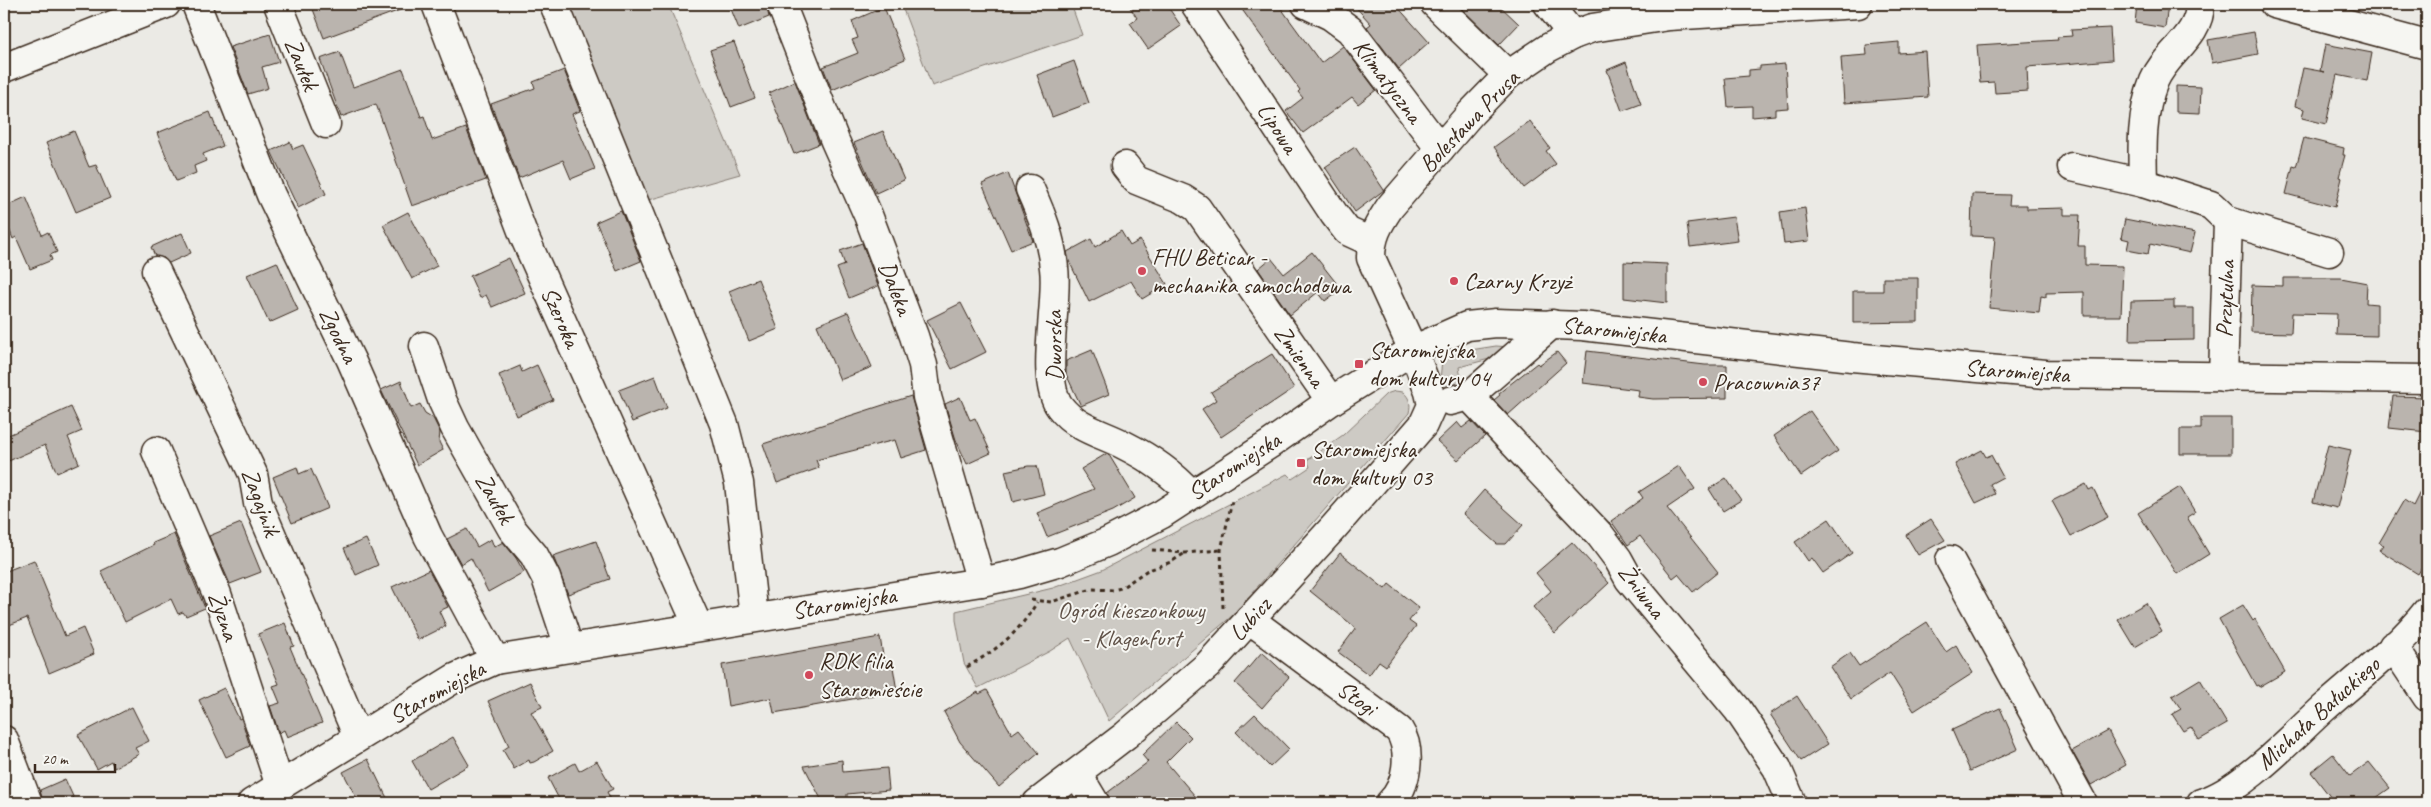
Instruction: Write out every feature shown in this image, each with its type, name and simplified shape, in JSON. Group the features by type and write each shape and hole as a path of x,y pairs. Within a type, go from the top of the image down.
{"street":[{"path":"4,68 166,4"},
{"name":"Zgodna","path":"196,4 271,194 351,360 428,536 495,660"},
{"name":"Zaułek","path":"278,4 326,124"},
{"name":"Szeroka","path":"436,4 524,236 698,626"},
{"path":"554,4 724,424 739,483 754,617"},
{"name":"Daleka","path":"781,4 836,141 868,214 914,336 923,364 927,397 981,582"},
{"name":"Lipowa","path":"1195,4 1334,214 1347,231 1371,242"},
{"name":"Klimatyczna","path":"1306,4 1331,16 1350,30 1440,149"},
{"path":"1435,4 1508,75"},
{"path":"1548,4 1573,34"},
{"name":"Bolesława Prusa","path":"1371,242 1379,223 1390,207 1508,75 1573,34 1592,28 1640,20 1727,9 1858,4"},
{"path":"2143,183 2142,145 2145,110 2155,80 2170,56 2194,30 2200,12 2200,4"},
{"path":"2274,4 2427,45"},
{"name":"Zmienna","path":"1125,166 1136,180 1183,199 1197,208 1331,401"},
{"name":"Przytulna","path":"2072,167 2143,183 2211,205 2228,221 2329,252"},
{"name":"Dworska","path":"1030,189 1046,225 1055,270 1051,380 1058,405 1069,418 1087,430 1122,444 1153,460 1176,478 1191,494"},
{"name":"Przytulna","path":"2223,377 2228,221"},
{"path":"1371,242 1371,258 1413,350 1430,392 1432,405 1469,396 1552,324"},
{"name":"Zagajnik","path":"156,271 253,474 258,503 358,737"},
{"name":"Staromiejska","path":"252,803 455,678 495,660 981,582 1019,574 1060,562 1100,546 1162,514 1270,444 1331,401 1413,350 1467,326 1496,323 1552,324 1942,366 2046,374 2427,378"},
{"name":"Zaułek","path":"424,346 442,400 455,428 512,529 534,555 546,578 569,647"},
{"name":"Żniwna","path":"1469,396 1600,535 1618,559 1629,579 1738,710 1776,768 1792,803"},
{"name":"Lubicz","path":"1037,803 1126,735 1208,665 1237,616 1422,425 1432,405"},
{"name":"Żyzna","path":"156,450 217,594 280,786"},
{"path":"1950,560 2083,803"},
{"name":"Michała Bałuckiego","path":"2207,802 2248,776 2393,646 2427,611"},
{"name":"Stogi","path":"1237,616 1399,730 1405,739 1406,746 1404,779 1390,803"},
{"path":"2393,646 2427,697"},
{"path":"4,740 28,803"},
{"path":"1077,774 1095,803"}],"path":[{"path":"1233,497 1221,550 1221,589 1237,616"},
{"path":"1147,550 1185,553 1221,550"},
{"path":"1022,598 1037,602 1060,600 1092,589 1113,590 1121,588 1146,571 1171,562 1185,553"},
{"path":"967,667 996,650 1017,632 1037,602"}],"green space":[{"path":"560,4 668,4 740,174 641,202"},
{"path":"901,4 1071,4 1082,35 932,86"},
{"path":"1496,346 1510,347 1493,358 1459,367 1460,373 1467,385 1448,391 1443,388 1440,380 1442,360 1464,351"},
{"name":"Ogród kieszonkowy - Klagenfurt","path":"1395,391 1403,392 1409,399 1409,413 1232,616 1109,721 1070,638 1050,651 978,688 964,663 956,611 1053,588 1102,570 1287,474 1292,479 1310,467 1307,460 1343,435 1386,394"}],"building":[{"path":"311,4 411,4 411,6 324,38"},
{"path":"729,4 766,4 769,17 739,29"},
{"path":"1128,4 1166,4 1181,26 1148,49 1130,23 1137,18"},
{"path":"1238,4 1278,4 1321,63 1343,46 1376,90 1358,104 1352,97 1303,133 1286,111 1303,98 1298,92 1300,90"},
{"path":"1353,4 1395,4 1429,42 1399,69 1367,27 1371,24"},
{"path":"1457,4 1498,4 1519,24 1499,45"},
{"path":"2137,4 2168,4 2165,28 2135,23"},
{"path":"884,7 905,59 832,90 823,67 858,53 852,40 858,38 852,21"},
{"path":"2110,28 2112,60 2027,67 2028,91 1995,93 1994,82 1980,83 1977,45 2058,40 2057,37 2072,36 2071,30"},
{"path":"2254,32 2258,54 2212,63 2208,40"},
{"path":"270,34 279,62 262,67 268,88 248,94 230,47"},
{"path":"734,42 755,98 731,107 710,50"},
{"path":"1899,42 1899,53 1925,51 1928,97 1844,103 1841,57 1867,55 1866,45"},
{"path":"2325,44 2372,53 2367,81 2337,75 2326,124 2302,118 2304,109 2295,106 2303,68 2325,72 2320,71"},
{"path":"340,52 353,87 403,69 421,117 424,116 432,140 466,128 486,180 412,206 376,104 341,117 320,59"},
{"path":"1074,61 1089,103 1052,117 1037,75"},
{"path":"1626,62 1641,104 1622,111 1607,70"},
{"path":"1785,64 1788,108 1775,109 1775,115 1752,117 1752,106 1728,107 1725,78 1749,76 1749,70 1760,69 1760,66"},
{"path":"564,70 580,111 572,114 595,169 571,179 563,160 519,178 491,104 535,88 533,82"},
{"path":"795,81 819,144 794,154 769,93"},
{"path":"2176,86 2201,87 2200,113 2176,112"},
{"path":"210,112 223,146 203,154 206,161 194,166 196,173 176,181 157,133"},
{"path":"1530,121 1550,148 1546,151 1556,164 1524,188 1494,147"},
{"path":"74,131 89,167 96,165 110,198 76,212 46,143"},
{"path":"883,131 904,180 876,193 854,143"},
{"path":"2304,138 2344,148 2343,155 2345,155 2339,177 2342,178 2335,207 2286,194 2293,166 2296,167"},
{"path":"290,142 293,149 303,145 326,194 298,208 271,151"},
{"path":"1355,147 1384,190 1355,212 1325,167"},
{"path":"1008,173 1033,241 1011,250 982,184"},
{"path":"1972,194 2010,195 2009,205 2027,205 2027,209 2064,208 2064,215 2080,215 2078,246 2085,246 2085,265 2123,266 2121,316 2084,316 2084,292 2046,293 2046,297 2041,296 2039,313 1989,308 1995,237 1971,236"},
{"path":"26,197 42,235 48,232 57,252 50,255 52,260 30,269 16,237 13,239 4,216 4,207"},
{"path":"1805,208 1809,241 1784,244 1780,212"},
{"path":"621,211 641,261 617,271 596,222"},
{"path":"408,212 437,266 412,279 383,225"},
{"path":"1734,217 1738,241 1690,247 1687,223"},
{"path":"2125,219 2195,233 2190,253 2150,244 2148,254 2127,250 2129,240 2121,238"},
{"path":"1121,231 1130,246 1140,240 1167,284 1142,299 1131,281 1089,302 1069,261 1067,252 1091,239 1095,247"},
{"path":"182,233 191,253 169,263 164,258 155,256 151,247"},
{"path":"862,243 878,286 849,298 837,268 845,265 840,251"},
{"path":"1312,252 1341,289 1325,301 1318,292 1290,315 1258,269 1271,258 1284,274"},
{"path":"509,258 525,293 492,307 486,295 480,298 470,276"},
{"path":"277,262 298,310 269,323 247,275"},
{"path":"1624,262 1667,264 1667,303 1624,298"},
{"path":"1883,278 1918,278 1918,322 1853,323 1853,291 1883,291"},
{"path":"2283,278 2341,278 2367,283 2366,303 2377,304 2377,336 2336,335 2337,314 2292,313 2291,333 2251,332 2252,285 2283,286"},
{"path":"758,279 778,329 749,341 729,291"},
{"path":"2174,300 2174,308 2194,308 2194,340 2130,341 2131,301"},
{"path":"961,303 986,352 952,369 927,320"},
{"path":"848,312 872,367 840,380 817,325"},
{"path":"1092,350 1109,394 1081,406 1066,374 1066,361"},
{"path":"1587,351 1705,365 1727,365 1727,398 1653,399 1638,397 1639,390 1583,383"},
{"path":"1557,352 1566,363 1508,415 1494,400 1500,395 1499,393 1537,363 1539,365"},
{"path":"1272,354 1294,388 1221,437 1202,409 1216,400 1211,392"},
{"path":"537,365 553,400 517,416 499,375 520,366 522,372"},
{"path":"655,376 667,408 632,422 619,390"},
{"path":"401,381 411,408 420,404 425,413 433,418 440,432 439,442 443,450 417,465 381,390"},
{"path":"911,396 926,450 901,458 895,440 816,460 819,468 777,483 763,444"},
{"path":"2393,396 2427,397 2427,432 2389,428"},
{"path":"960,397 970,420 975,418 991,453 967,464 956,440 945,404"},
{"path":"71,407 82,431 68,437 79,463 57,473 45,445 4,463 4,437"},
{"path":"1810,411 1838,451 1801,476 1774,436"},
{"path":"2201,418 2231,418 2231,454 2180,454 2180,429 2201,429"},
{"path":"1471,421 1485,436 1458,460 1437,441 1457,422 1462,428"},
{"path":"2328,445 2351,450 2337,508 2313,502"},
{"path":"1982,450 1986,457 1991,455 2003,477 1990,484 1995,494 1976,503 1955,464"},
{"path":"1106,454 1109,455 1135,498 1113,511 1047,537 1037,513 1094,489 1081,469"},
{"path":"1037,466 1044,494 1013,502 1005,471"},
{"path":"1679,466 1695,489 1667,508 1718,572 1693,592 1678,574 1673,578 1640,536 1628,545 1611,521 1643,498 1639,492"},
{"path":"297,467 299,474 311,469 328,508 292,523 273,477"},
{"path":"1726,478 1741,500 1723,511 1709,489"},
{"path":"2427,478 2427,559 2418,574 2379,550 2383,545 2379,543 2404,500 2413,506"},
{"path":"2086,484 2089,490 2093,488 2108,517 2071,536 2052,501"},
{"path":"2180,487 2195,512 2187,517 2209,554 2177,574 2138,513"},
{"path":"1484,490 1523,525 1506,544 1497,544 1463,514"},
{"path":"1829,519 1852,553 1823,573 1812,558 1808,561 1795,542"},
{"path":"1931,519 1945,540 1918,555 1906,535"},
{"path":"241,523 261,572 230,584 209,536"},
{"path":"467,529 477,547 491,539 494,547 503,542 524,572 488,592 471,558 461,564 447,539"},
{"path":"174,534 205,608 186,616 183,612 178,614 171,599 125,622 101,571"},
{"path":"366,539 378,565 356,575 344,548"},
{"path":"596,541 610,579 568,594 553,556"},
{"path":"1572,542 1609,583 1555,633 1533,607 1551,591 1536,573"},
{"path":"1340,553 1385,589 1389,584 1419,608 1409,621 1416,626 1386,666 1379,661 1369,675 1338,652 1356,628 1310,591"},
{"path":"34,560 65,636 83,628 94,654 49,673 27,618 4,627 4,572"},
{"path":"429,570 448,607 439,611 446,626 418,640 392,587"},
{"path":"2146,603 2162,631 2135,647 2118,619"},
{"path":"2243,605 2253,621 2255,619 2285,672 2259,687 2258,685 2256,686 2219,619"},
{"path":"1927,622 1946,652 1956,645 1973,673 1914,711 1890,673 1851,699 1830,667 1850,653 1859,666"},
{"path":"285,623 294,646 290,647 322,723 287,737 284,730 279,733 270,706 280,703 273,686 279,684 258,634"},
{"name":"RDK filia Staromieście","path":"880,637 884,662 892,661 897,691 774,713 771,698 728,706 722,665"},
{"path":"1262,652 1289,677 1262,708 1235,683"},
{"path":"2200,679 2227,724 2199,740 2191,727 2183,731 2172,714 2181,709 2172,696"},
{"path":"530,682 542,707 531,712 553,751 534,762 530,763 529,760 514,769 503,750 509,746 488,701"},
{"path":"224,688 239,719 241,718 250,746 226,757 199,700"},
{"path":"987,690 1012,734 1019,729 1039,753 999,787 960,742 944,712 978,692 979,694"},
{"path":"1797,696 1828,744 1801,761 1770,714"},
{"path":"132,707 149,741 135,748 139,754 114,768 111,761 97,769 78,735"},
{"path":"2000,708 2018,749 1970,771 1952,730"},
{"path":"1255,714 1289,749 1270,767 1236,732"},
{"path":"1176,722 1191,737 1166,762 1201,803 1111,803 1107,793 1148,762 1142,755"},
{"path":"2108,731 2126,765 2091,785 2072,751"},
{"path":"453,737 469,765 428,789 412,761"},
{"path":"2333,754 2350,776 2369,762 2390,788 2369,803 2335,803 2311,772"},
{"path":"368,759 390,803 359,803 343,772"},
{"path":"842,760 843,772 887,768 889,790 847,794 847,800 823,803 804,766"},
{"path":"597,761 613,789 607,792 613,803 561,803 548,778 575,763 579,771"},
{"path":"65,779 76,803 43,803 40,790"}],"place":[{"name":"FHU Beticar - mechanika samochodowa","path":"1142,271"},
{"name":"Czarny Krzyż","path":"1454,281"},
{"name":"Staromiejska dom kultury 04","path":"1359,364"},
{"name":"Pracownia37","path":"1703,382"},
{"name":"Staromiejska dom kultury 03","path":"1301,463"},
{"name":"RDK filia Staromieście","path":"809,675"}]}
